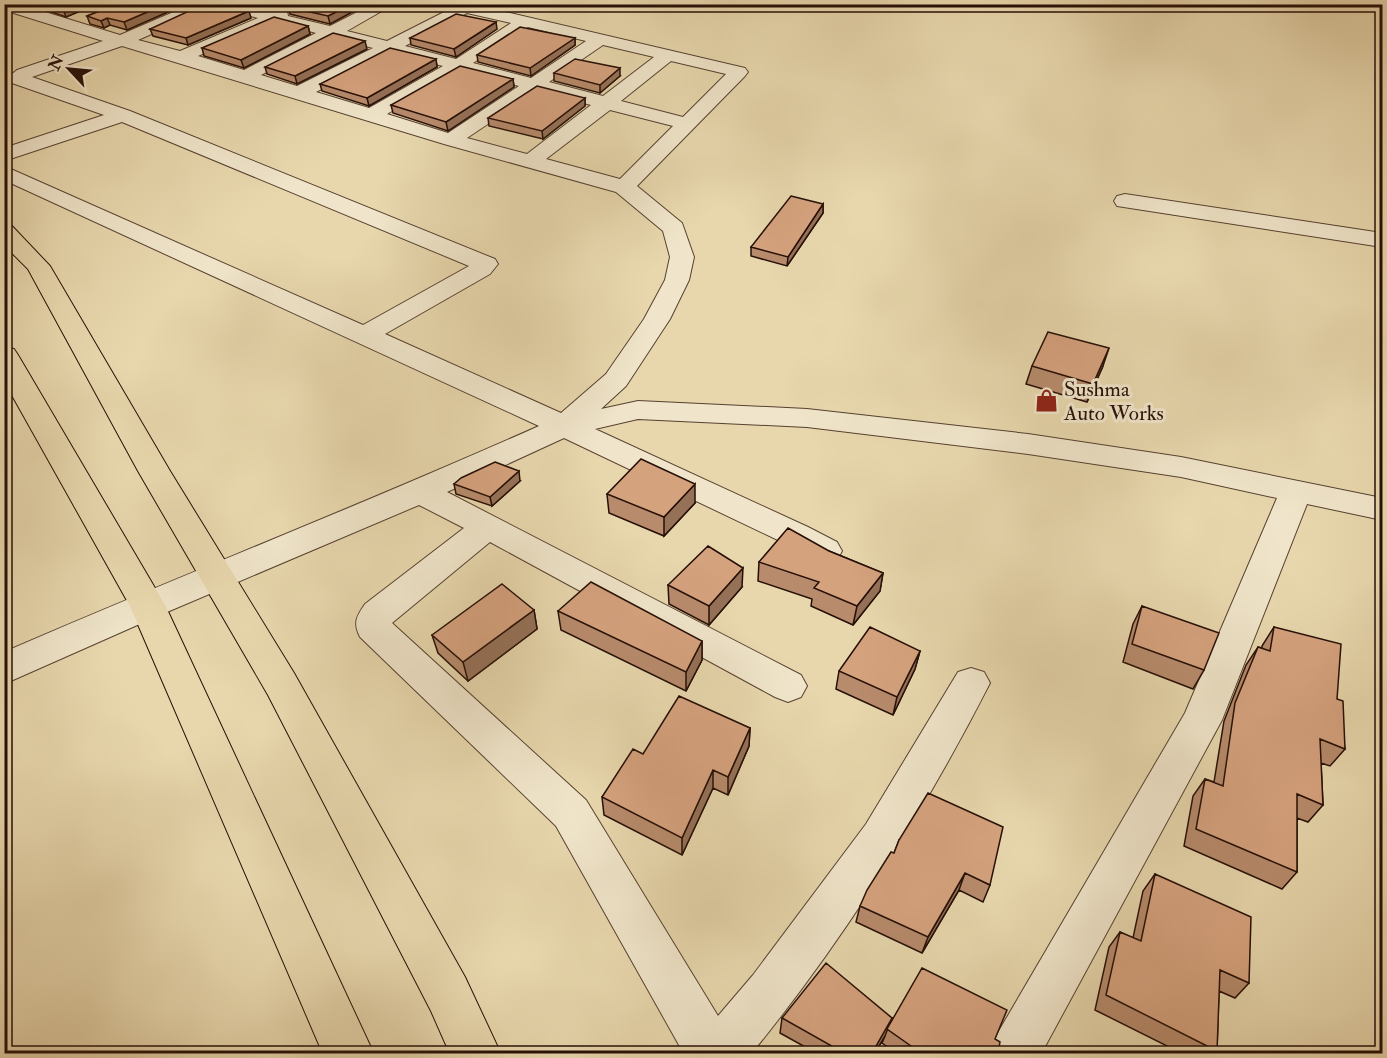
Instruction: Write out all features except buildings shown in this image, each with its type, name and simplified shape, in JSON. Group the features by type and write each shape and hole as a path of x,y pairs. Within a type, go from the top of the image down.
{"highway":[{"path":"4,231 38,266 154,471 281,684 448,994 476,1053"},
{"path":"4,355 147,605 349,1053"}],"street":[{"path":"207,4 122,40 16,78 123,115 486,264 481,269 364,335"},
{"path":"224,4 688,124"},
{"path":"181,57 275,17 299,4"},
{"path":"246,76 386,4"},
{"path":"16,6 67,25 246,76 451,140 624,187 674,228 682,257 677,280 657,319 616,380 564,426"},
{"path":"299,93 389,47 457,6 739,72 624,187"},
{"path":"67,25 95,14"},
{"path":"371,115 458,65 523,23"},
{"path":"451,140 598,40"},
{"path":"530,162 669,55"},
{"path":"4,155 123,115"},
{"path":"4,172 564,426 796,535 850,564"},
{"path":"1125,201 1383,240"},
{"path":"4,669 147,605 218,578 420,492 564,426 639,410 807,418 1028,444 1181,466 1383,509"},
{"path":"1014,1053 1202,720 1296,491"},
{"path":"420,492 788,686"},
{"path":"488,526 378,614 373,621 373,627 571,813 712,1053"},
{"path":"718,1053 770,992 881,838 971,683"}],"place":[{"name":"Sushma Auto Works","path":"1046,401"}]}
